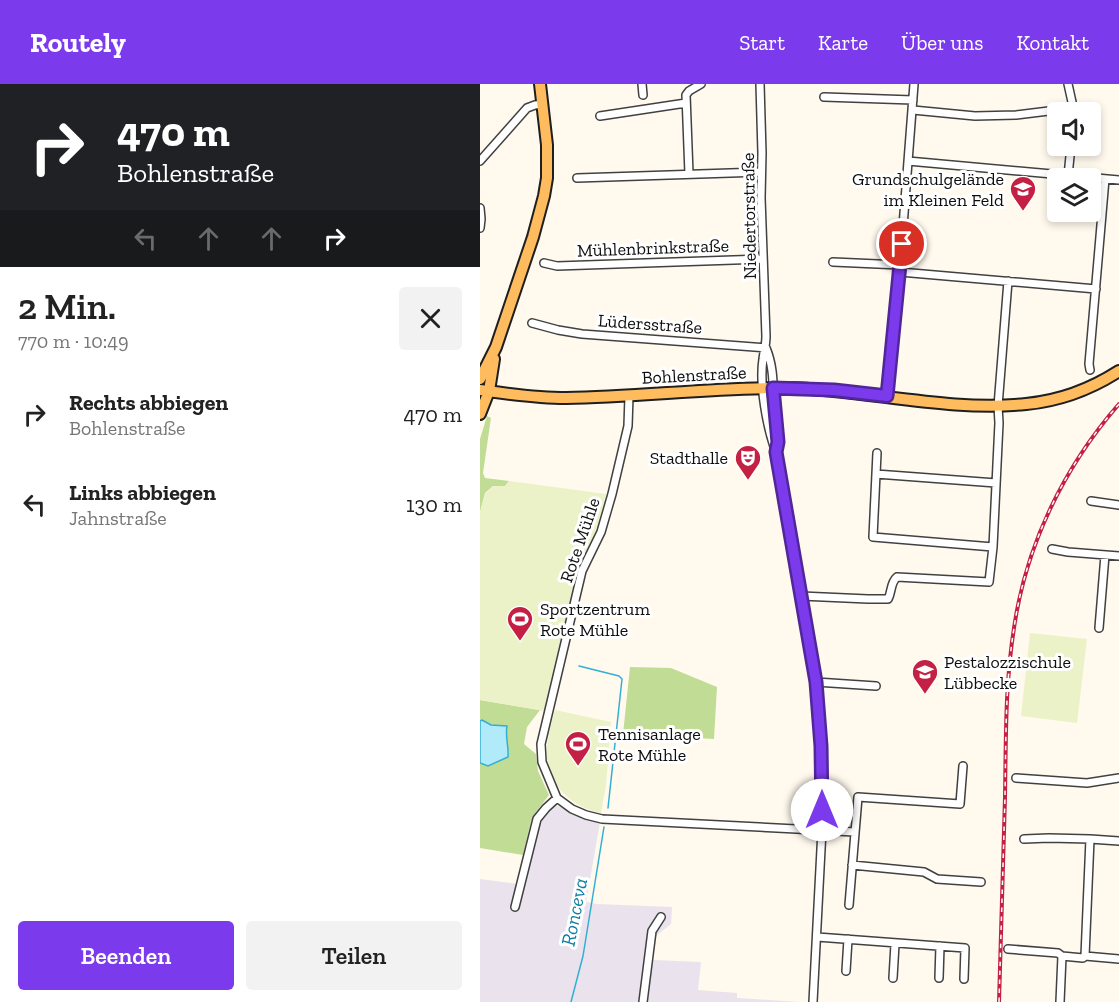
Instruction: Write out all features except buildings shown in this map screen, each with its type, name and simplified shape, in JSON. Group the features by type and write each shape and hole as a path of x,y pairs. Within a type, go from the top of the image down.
{"main road":[{"path":"480,414 496,347 533,237 544,196 547,178 547,145 540,84"},
{"path":"480,380 496,347"},
{"name":"Bohlenstraße","path":"484,391 554,398 787,388 834,390 964,405 998,406 1027,404 1067,395 1105,380 1119,370"}],"street":[{"path":"642,84 643,95"},
{"path":"689,174 686,95 700,84"},
{"name":"Niedertorstraße","path":"760,84 766,348 771,359 762,388 778,442 776,452 816,682 822,757 822,830 813,1002"},
{"path":"887,396 900,268 914,84"},
{"path":"1068,84 1072,102"},
{"path":"824,97 913,99"},
{"path":"600,116 686,103"},
{"path":"480,161 527,108 543,104"},
{"path":"913,111 975,116 1047,112"},
{"path":"908,161 1047,174"},
{"path":"577,178 761,172"},
{"path":"1101,179 1119,180"},
{"path":"1090,370 1106,179"},
{"path":"480,207 480,228"},
{"name":"Mühlenbrinkstraße","path":"544,262 557,266 763,259"},
{"path":"833,262 1096,289"},
{"path":"801,596 888,599 893,581 897,577 989,582 993,547 998,406 1008,281"},
{"name":"Lüdersstraße","path":"532,323 582,334 766,348"},
{"name":"Rote Mühle","path":"557,798 542,762 541,744 582,571 601,532 612,494 628,426 629,396"},
{"path":"877,453 873,537 993,547"},
{"path":"876,474 996,483"},
{"path":"1091,501 1119,506"},
{"path":"1052,549 1119,556"},
{"path":"1099,628 1105,555"},
{"path":"816,682 876,686"},
{"path":"849,905 858,797 960,804 963,766"},
{"path":"1016,778 1086,783 1119,778"},
{"path":"515,907 537,819 557,798 572,809 602,819 855,832"},
{"path":"1024,839 1119,841"},
{"path":"1085,956 1090,839"},
{"path":"852,865 924,872 937,879 981,882"},
{"path":"643,1002 652,931 661,917"},
{"path":"817,937 965,948 964,979"},
{"path":"846,970 848,939"},
{"path":"892,978 895,944"},
{"path":"939,978 940,946"},
{"path":"1008,949 1059,953 1062,956 1083,958 1085,956 1119,958"},
{"path":"1060,1002 1062,956"}],"shaded area":[{"path":"556,806 563,807 578,816 600,822 586,902 672,907 671,924 657,935 654,942 653,960 701,962 698,990 737,993 737,998 800,1002 480,1002 480,879 524,885 541,821 549,809"}],"green space":[{"path":"487,416 491,418 483,473 485,478 509,481 505,486 493,486 485,493 480,512 480,439"},
{"name":"Sportzentrum Rote Mühle","path":"509,481 606,494 596,530 574,583 544,711 480,700 480,512 485,494 493,486 505,486"},
{"path":"1030,633 1087,639 1077,723 1021,716"},
{"path":"630,667 671,668 717,687 714,739 623,734"},
{"path":"480,700 540,710 527,727 524,744 536,754 538,771 549,795 531,821 523,855 480,848"},
{"name":"Tennisanlage Rote Mühle","path":"555,710 611,722 606,785 601,813 579,805 569,798 554,781 547,760 547,747"}],"water":[{"path":"480,721 491,725 507,726 508,757 488,766 480,763"}],"waterway":[{"name":"Ronceva","path":"579,666 619,676 622,679 608,808"},
{"name":"Ronceva","path":"571,1002 583,956 604,827"}],"railway":[{"path":"999,1002 1007,691 1020,597 1038,537 1050,509 1081,454 1119,404"}],"place":[{"name":"Grundschulgelände im Kleinen Feld","path":"1023,212"},
{"name":"Stadthalle","path":"748,481"},
{"name":"Sportzentrum Rote Mühle","path":"520,642"},
{"name":"Pestalozzischule Lübbecke","path":"925,695"},
{"name":"Tennisanlage Rote Mühle","path":"578,767"}],"route":[{"path":"822,810 817,693 776,452 778,442 773,388 834,390 887,396 902,244"}]}
